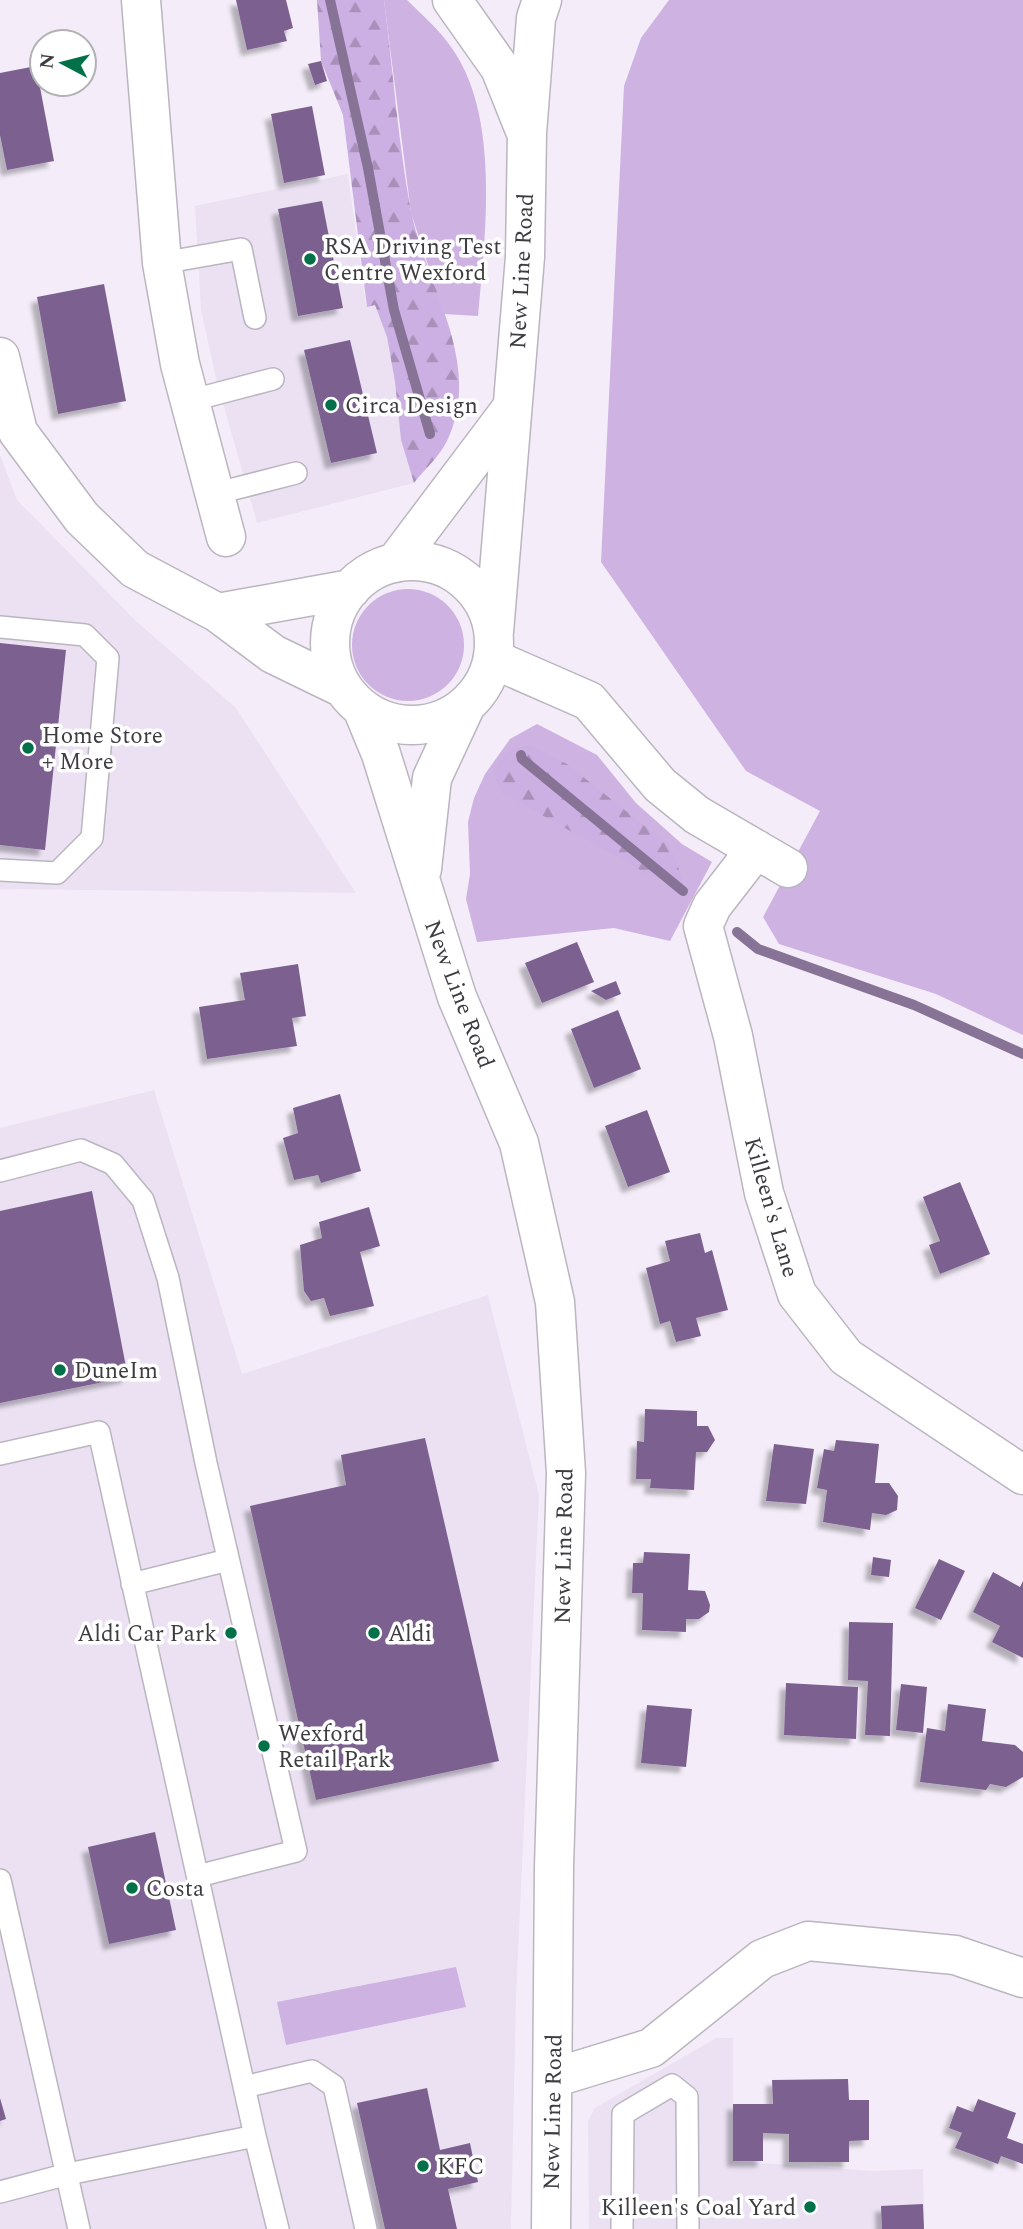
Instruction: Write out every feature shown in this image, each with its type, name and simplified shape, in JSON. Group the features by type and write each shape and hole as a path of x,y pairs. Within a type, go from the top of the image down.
{"main road":[{"path":"141,0 162,263 189,401 226,537"},
{"name":"New Line Road","path":"452,0 499,68 527,133"},
{"name":"New Line Road","path":"494,645 525,257 527,133 536,18 542,0"},
{"path":"0,357 9,434 82,518 135,569 218,613 273,654 353,698 386,721 412,726 441,721 465,707 483,685 494,645 485,605 469,583 446,568 421,561 395,562 371,572 351,589 337,611 330,636 333,663 353,698"},
{"path":"395,562 511,410"},
{"path":"218,613 351,589"},
{"name":"Killeen's Lane","path":"494,645 589,701 660,785 696,815 771,858 712,906 703,926 733,1036 764,1193 797,1294 846,1357 1023,1475"},
{"name":"New Line Road","path":"353,698 381,754 457,997 519,1143 555,1302 566,1472 554,1867 551,2229"},
{"name":"New Line Road","path":"421,885 432,778 465,707"},
{"path":"553,2078 651,2048 762,1959 808,1941 955,1955 1023,1978"}],"lane":[{"path":"162,263 241,249 254,318"},
{"path":"189,401 273,379"},
{"path":"214,494 296,473"},
{"path":"0,627 85,635 108,658 92,838 57,873 0,870"},
{"path":"0,1171 81,1150 113,1164 142,1200 168,1278 228,1560 296,1851 198,1876"},
{"path":"0,1454 99,1432 278,2229"},
{"path":"132,1584 228,1560"},
{"path":"0,1880 79,2229"},
{"path":"244,2087 312,2071 334,2086 366,2229"},
{"path":"622,2229 623,2114 672,2085 687,2097 688,2229"},
{"path":"0,2192 68,2174 255,2136"}],"shaded area":[{"path":"384,0 407,0 441,34 467,75 477,107 486,177 484,250 478,316 444,314 411,213"},
{"path":"669,0 1023,0 1023,1035 936,994 779,944 763,917 820,811 746,771 601,562 624,86 641,38"},
{"path":"348,174 366,306 375,305 387,337 401,440 414,483 257,523 216,379 201,310 195,206"},
{"path":"0,455 17,500 136,621 236,708 356,893 0,889"},
{"path":"408,589 429,594 447,606 459,624 464,645 459,666 447,684 429,696 408,701 387,696 369,684 357,666 352,645 357,624 369,606 387,594"},
{"path":"537,724 597,755 636,803 682,844 712,862 670,941 614,928 477,942 466,899 470,874 468,822 474,798 485,774 510,739"},
{"name":"Wexford Retail Park","path":"154,1090 242,1374 488,1295 539,1495 516,1998 511,2229 0,2229 0,1128"},
{"path":"456,1967 466,2007 286,2045 277,2002"},
{"path":"716,2038 733,2038 733,2161 872,2171 923,2169 924,2229 589,2229 588,2121 595,2108"}],"green space":[{"path":"317,0 384,0 411,211 456,354 459,382 457,412 444,447 414,483 401,440 387,337 375,305 367,307 343,115 321,61"},
{"path":"529,745 567,764 666,843 676,859 683,884 653,877 502,793 493,772 496,766 502,756 511,750"}],"building":[{"path":"236,0 286,0 293,28 284,31 287,41 247,50"},
{"path":"321,61 327,81 315,85 308,64"},
{"path":"28,68 28,98 42,98 54,161 7,170 0,135 0,73"},
{"path":"312,106 325,175 284,183 271,114"},
{"name":"RSA Driving Test Centre Wexford","path":"322,201 343,308 298,316 278,209"},
{"path":"104,284 126,401 58,414 37,297"},
{"path":"350,340 377,453 331,463 304,350"},
{"name":"Home Store + More","path":"0,643 66,650 45,850 0,845"},
{"path":"577,942 594,982 542,1003 525,963"},
{"path":"298,964 306,1016 292,1018 297,1046 207,1059 199,1007 245,1000 240,973"},
{"path":"616,981 621,994 606,1000 591,991"},
{"path":"618,1010 641,1069 594,1088 571,1029"},
{"path":"340,1094 361,1171 321,1183 318,1175 294,1180 283,1138 298,1133 293,1108"},
{"path":"647,1110 670,1172 628,1187 605,1126"},
{"path":"960,1182 990,1254 940,1274 929,1245 940,1241 923,1197"},
{"path":"92,1191 128,1377 0,1403 0,1211"},
{"path":"369,1207 380,1246 360,1252 374,1306 330,1316 324,1298 311,1301 304,1291 300,1245 322,1238 319,1222"},
{"path":"700,1233 705,1253 712,1250 728,1310 696,1318 701,1336 676,1342 670,1321 660,1324 646,1268 670,1261 665,1241"},
{"path":"645,1409 697,1411 697,1426 708,1426 715,1440 707,1452 696,1452 694,1490 650,1488 651,1479 636,1479 637,1441 644,1442"},
{"name":"Aldi","path":"425,1438 499,1761 316,1800 250,1506 346,1485 341,1455"},
{"path":"836,1440 879,1444 875,1483 889,1483 898,1496 897,1510 886,1515 872,1513 870,1530 823,1522 827,1490 817,1488 824,1449 834,1451"},
{"path":"774,1444 814,1449 806,1504 766,1501"},
{"path":"644,1552 690,1554 688,1590 705,1591 710,1605 709,1612 699,1619 686,1619 686,1632 642,1630 643,1593 632,1593 633,1563 643,1563"},
{"path":"873,1557 891,1560 889,1577 871,1575"},
{"path":"939,1559 965,1571 941,1620 915,1608"},
{"path":"993,1572 1020,1587 1023,1581 1023,1658 992,1642 1000,1626 973,1612"},
{"path":"849,1622 893,1623 890,1736 865,1735 868,1681 848,1680"},
{"path":"786,1683 858,1687 856,1739 784,1735"},
{"path":"901,1684 927,1687 923,1733 896,1730"},
{"path":"948,1704 986,1709 982,1741 1015,1745 1023,1752 1023,1777 1006,1787 990,1784 986,1790 920,1782 927,1728 945,1731"},
{"path":"647,1705 692,1709 686,1767 641,1763"},
{"name":"Costa","path":"155,1832 176,1930 109,1944 88,1847"},
{"path":"848,2079 849,2100 869,2100 869,2140 849,2141 849,2162 789,2162 789,2134 763,2133 763,2161 733,2161 733,2104 773,2104 772,2080"},
{"name":"KFC","path":"427,2088 440,2150 470,2143 478,2182 448,2189 457,2229 385,2229 357,2103"},
{"path":"0,2098 6,2119 0,2121"},
{"path":"978,2099 1016,2113 1007,2138 1023,2144 1023,2164 1001,2156 998,2164 955,2148 962,2133 949,2128 957,2106 973,2112"},
{"path":"923,2204 924,2229 882,2229 881,2206"}],"waterway":[{"path":"330,0 368,168 394,310 430,434"},
{"path":"521,755 522,759 683,891"},
{"path":"737,932 758,949 914,1005 1023,1054"}],"place":[{"name":"RSA Driving Test Centre Wexford","path":"310,259"},
{"name":"Circa Design","path":"331,405"},
{"name":"Home Store + More","path":"28,748"},
{"name":"DuneIm","path":"60,1370"},
{"name":"Aldi Car Park","path":"231,1633"},
{"name":"Aldi","path":"374,1633"},
{"name":"Wexford Retail Park","path":"264,1746"},
{"name":"Costa","path":"132,1888"},
{"name":"KFC","path":"423,2166"},
{"name":"Killeen's Coal Yard","path":"810,2207"}]}
